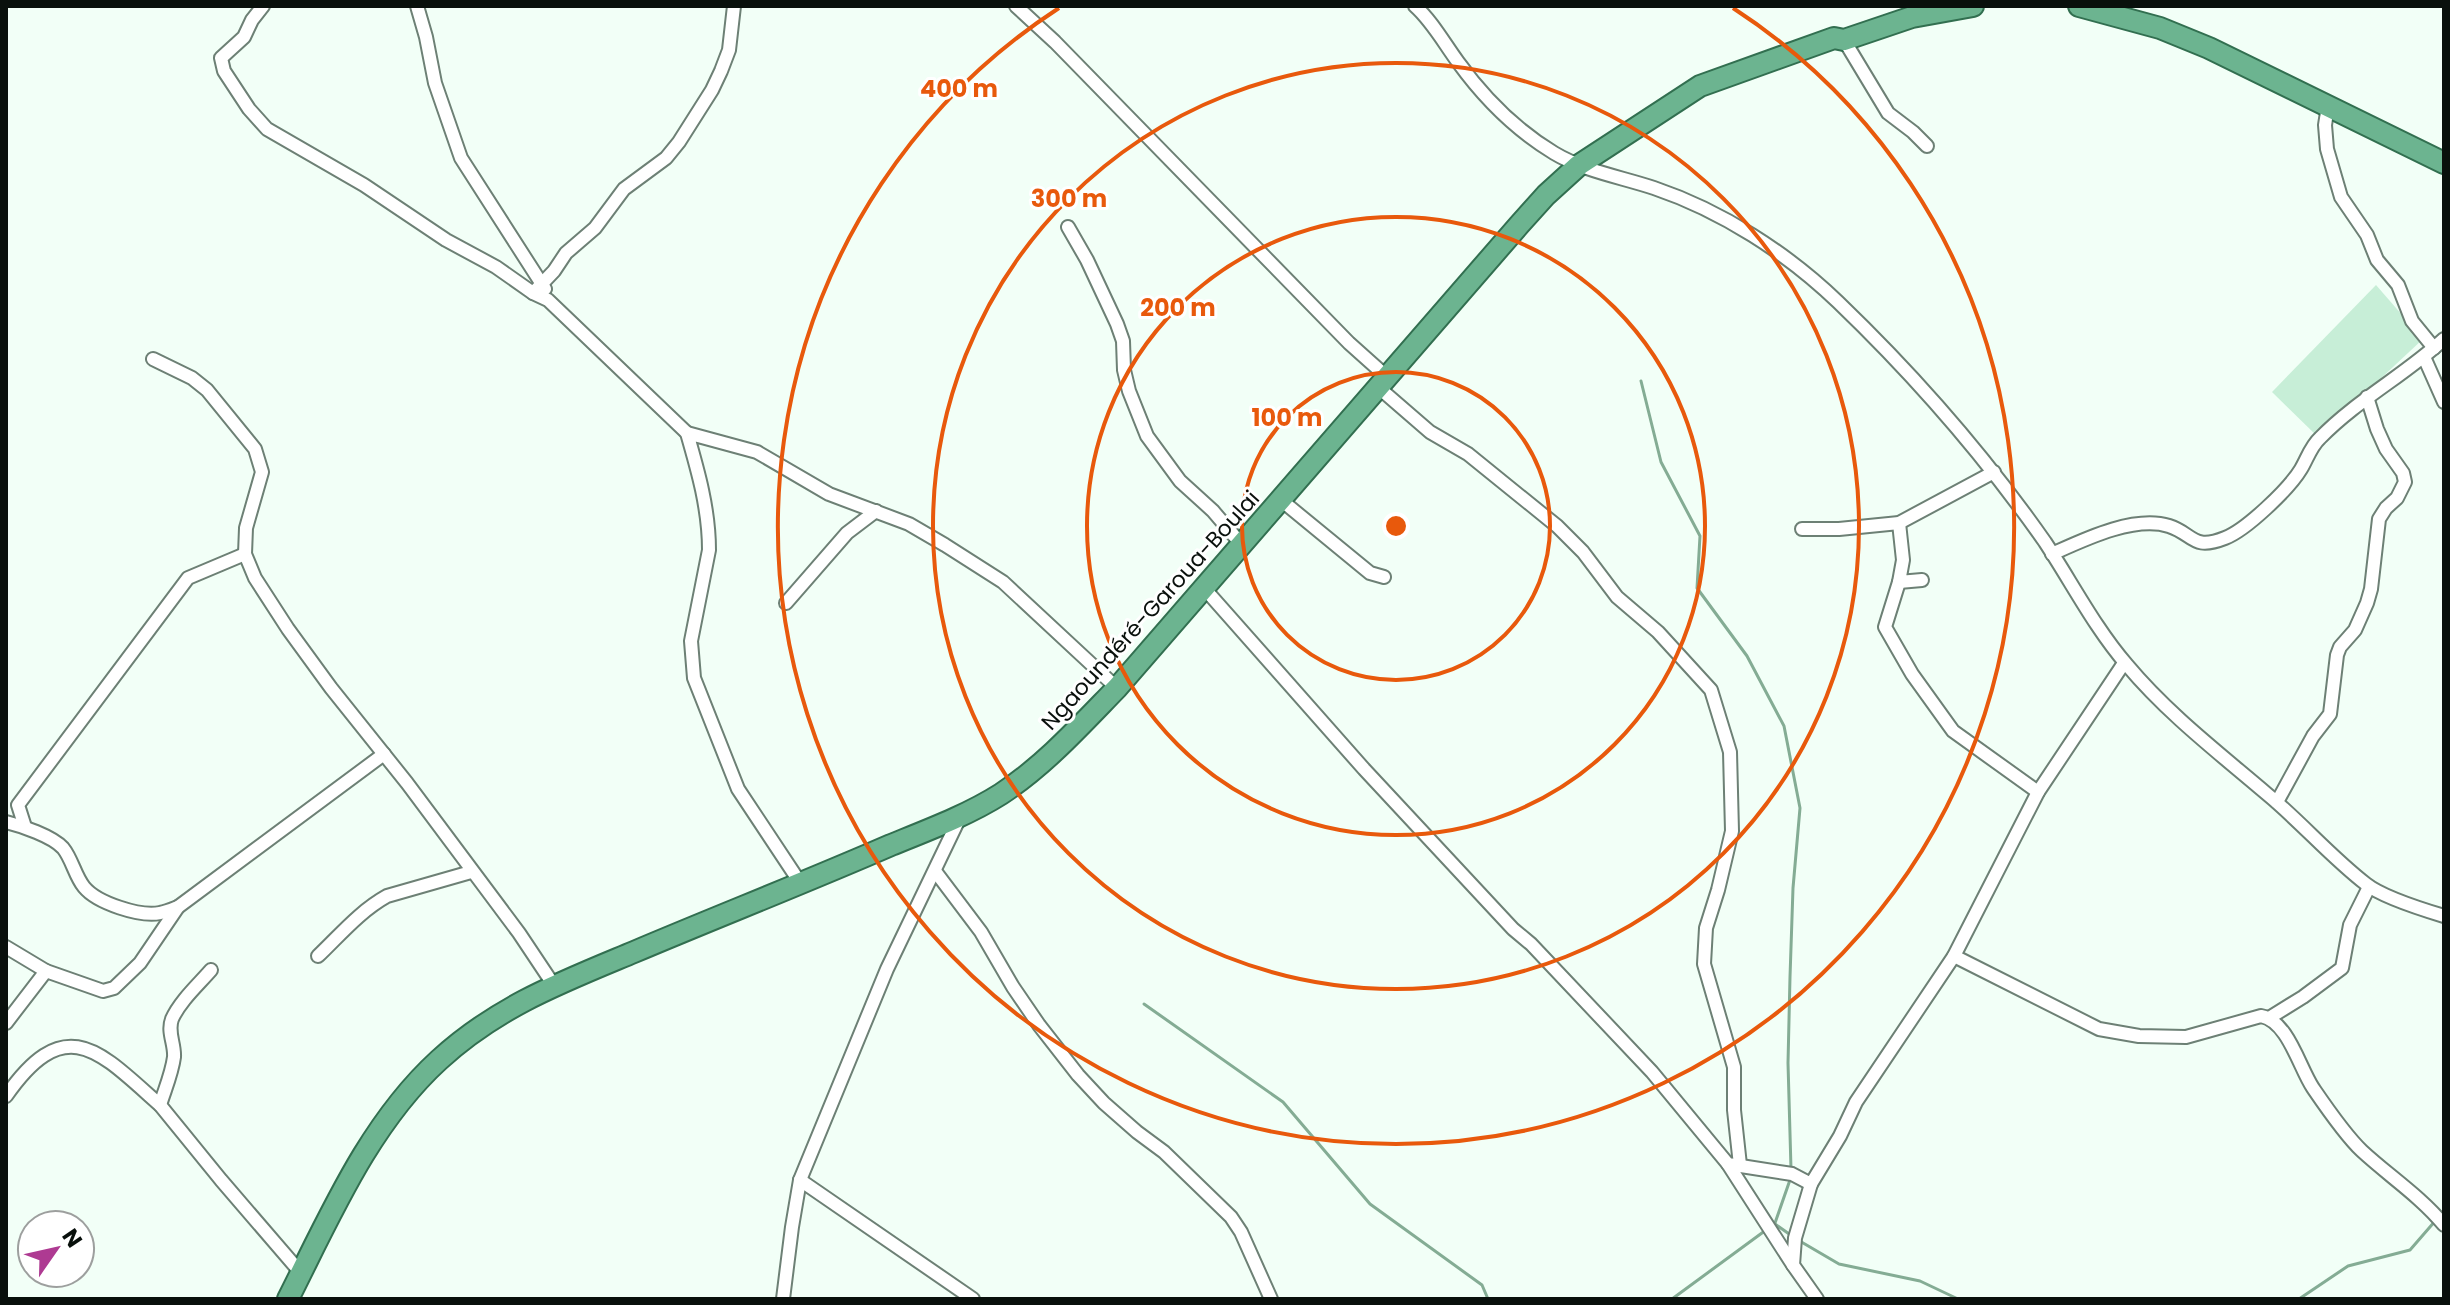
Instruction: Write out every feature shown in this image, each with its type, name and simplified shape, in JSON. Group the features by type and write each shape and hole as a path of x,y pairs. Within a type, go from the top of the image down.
{"highway":[{"name":"Ngaoundéré-Garoua-Boulai","path":"288,1299 344,1189 374,1138 405,1095 439,1060 473,1033 514,1005 553,984 801,884 962,814 999,795 1060,747 1117,688 1528,215 1579,165 1700,86 1834,38 1844,40 1912,17 1973,6"},
{"path":"2079,6 2160,28 2209,48 2444,163"}],"street":[{"path":"263,6 244,37 221,58 224,71 258,121 279,137 364,185 446,240 548,300 687,433 757,452 829,494 909,524 1003,582 1117,688"},
{"path":"417,6 435,83 461,158 543,283 548,300"},
{"path":"533,293 566,253 595,228 624,189 666,158 679,142 721,71 729,50 734,6"},
{"path":"1016,6 1055,42 1349,343 1423,426 1468,454 1557,526 1583,552 1617,597 1658,632 1711,690 1730,752 1732,831 1706,928 1704,964 1734,1067 1734,1165"},
{"path":"1415,6 1495,107 1557,155 1690,202 1743,230 1834,298 1936,402 1994,472 2124,663 2169,710 2277,802 2369,887 2444,916"},
{"path":"1844,40 1888,113 1927,146"},
{"path":"2328,106 2325,125 2327,149 2341,197 2367,235 2377,260 2398,285 2412,321 2434,348 2444,402"},
{"path":"1068,227 1117,324 1123,341 1124,370 1129,391 1147,436 1180,481 1213,511 1242,545"},
{"path":"2052,554 2123,527 2169,526 2197,543 2225,538 2244,526 2279,495 2301,468 2317,440 2367,397 2434,348"},
{"path":"153,359 192,378 207,390 255,449 262,472 246,528 245,554 255,578 288,629 519,933 553,984"},
{"path":"2277,802 2313,736 2330,714 2337,655 2355,630 2371,589 2379,519 2397,498 2405,482 2403,473 2386,449 2377,429 2367,397"},
{"path":"687,433 704,494 709,538 691,641 694,678 738,789 801,884"},
{"path":"1802,529 1899,523 1994,472"},
{"path":"1281,500 1370,573 1384,577"},
{"path":"786,603 847,533 876,511"},
{"path":"1899,523 1903,560 1885,627 1918,684 1953,731 2038,792"},
{"path":"25,827 18,805 188,578 245,554"},
{"path":"1899,582 1922,580"},
{"path":"1204,588 1364,769 1652,1072 1734,1165 1793,1265 1817,1299"},
{"path":"1793,1265 1795,1238 1811,1184 1856,1102 1954,956 2038,792 2124,663"},
{"path":"6,822 25,827 62,847 84,887 95,896 146,914 161,913 178,907 384,754"},
{"path":"783,1299 800,1180 887,969 962,814"},
{"path":"935,871 981,932 1039,1025 1078,1075 1231,1217 1241,1232 1271,1299"},
{"path":"318,956 379,900 471,872"},
{"path":"2269,1018 2342,968 2350,925 2369,887"},
{"path":"6,947 46,971 103,991 114,988 140,963 178,907"},
{"path":"1954,956 2099,1029 2139,1036 2186,1037 2261,1016 2269,1018 2278,1025 2312,1086 2359,1148 2440,1219"},
{"path":"160,1105 172,1070 172,1020 211,970"},
{"path":"6,1023 46,971"},
{"path":"6,1096 26,1069 56,1049 80,1047 105,1057 160,1105 301,1273"},
{"path":"1734,1165 1792,1174 1811,1184"},
{"path":"800,1180 973,1299"}],"green space":[{"path":"2376,285 2423,339 2318,437 2272,392"}],"waterway":[{"path":"1641,381 1661,462 1700,536 1697,588 1747,656 1784,726 1800,808 1790,977 1788,1063 1791,1169"},
{"path":"1144,1004 1283,1102 1370,1204 1482,1285 1488,1299"},
{"path":"1775,1223 1791,1177"},
{"path":"2299,1299 2348,1266 2410,1250 2436,1220"},
{"path":"1775,1224 1792,1236"},
{"path":"1672,1299 1766,1230"},
{"path":"1798,1240 1839,1264 1920,1281 1958,1299"}]}
